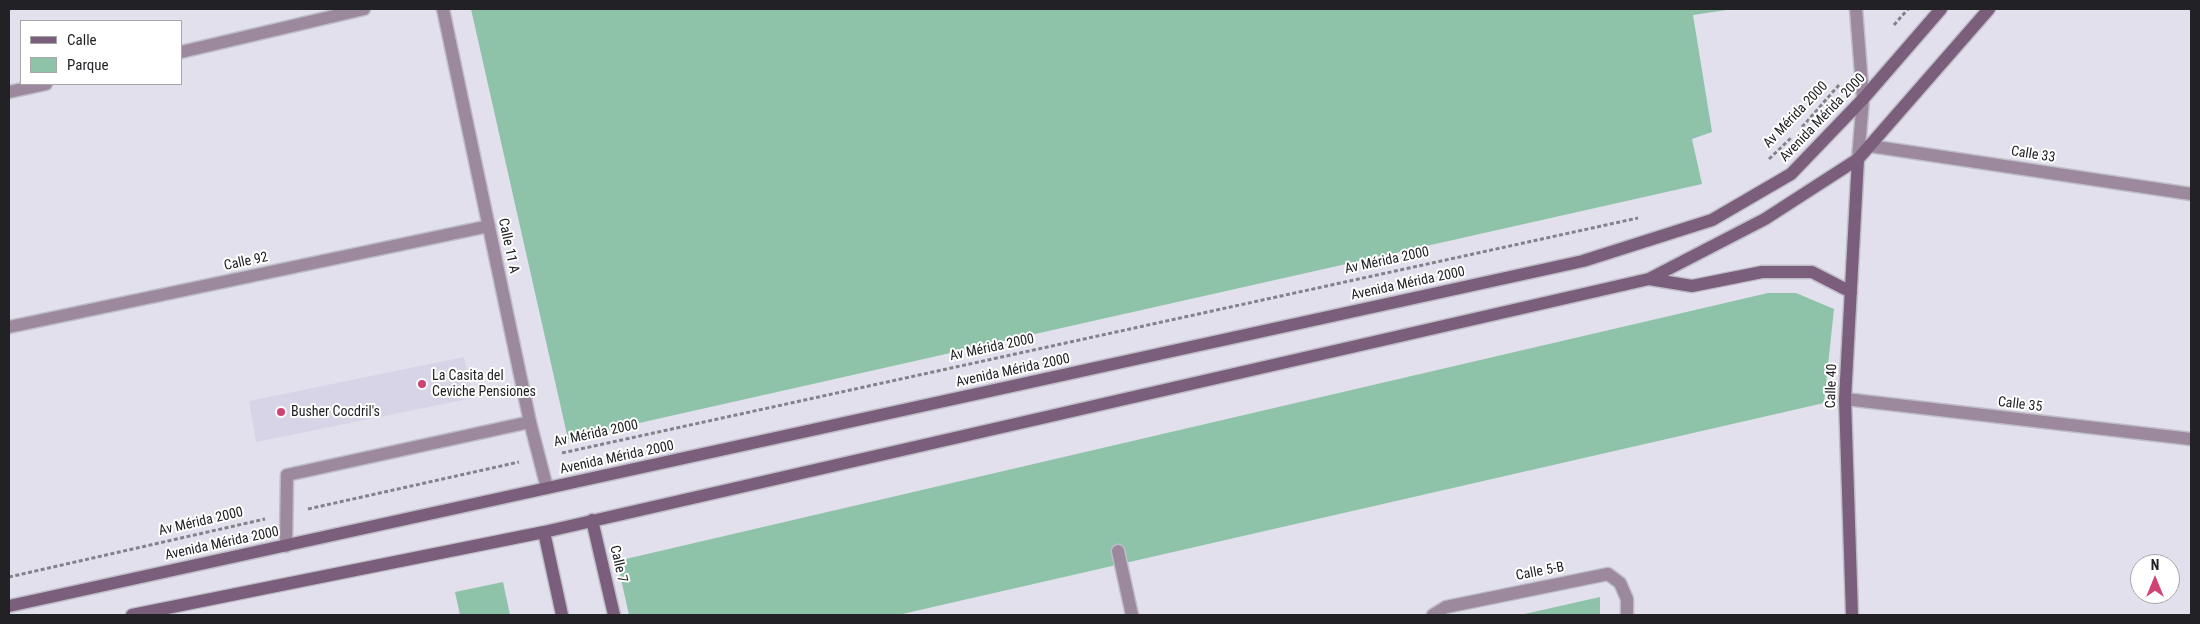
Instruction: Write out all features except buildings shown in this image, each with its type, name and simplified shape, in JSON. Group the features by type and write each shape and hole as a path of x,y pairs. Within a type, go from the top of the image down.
{"main road":[{"name":"Avenida Mérida 2000","path":"9,606 1583,261 1712,220 1792,174 1863,99 1942,9"},
{"path":"132,615 544,532 1649,279 1765,218 1858,159 1990,9"},
{"name":"Calle 40","path":"1852,615 1845,399 1858,159"},
{"path":"1649,279 1692,286 1762,272 1812,272 1851,292"},
{"name":"Calle 7","path":"592,520 614,615"},
{"path":"544,532 562,615"}],"street":[{"path":"182,52 364,9"},
{"name":"Calle 11 A","path":"443,9 530,422 547,488"},
{"path":"1856,9 1863,99 1858,159"},
{"path":"9,92 41,85"},
{"name":"Calle 33","path":"1870,146 2191,194"},
{"name":"Calle 92","path":"9,327 489,226"},
{"name":"Calle 35","path":"1845,399 2191,440"},
{"path":"286,546 287,475 530,422"},
{"path":"1118,551 1132,615"},
{"name":"Calle 5-B","path":"1432,615 1446,606 1608,574 1620,583 1626,599 1627,615"}],"path":[{"path":"1889,31 1908,9"},
{"name":"Av Mérida 2000","path":"1762,164 1796,133 1860,63"},
{"name":"Av Mérida 2000","path":"9,577 540,458 1646,216"}],"shaded area":[{"path":"464,357 473,398 256,442 249,401"}],"green space":[{"path":"471,9 1733,9 1693,15 1712,132 1692,139 1702,184 568,439"},
{"path":"1768,293 1796,293 1834,309 1824,403 898,615 629,615 617,561"},
{"path":"503,582 510,615 460,615 455,592"},
{"path":"1600,597 1600,615 1520,615"}],"place":[{"name":"La Casita del Ceviche Pensiones","path":"422,384"},
{"name":"Busher Cocdril's","path":"281,412"}]}
